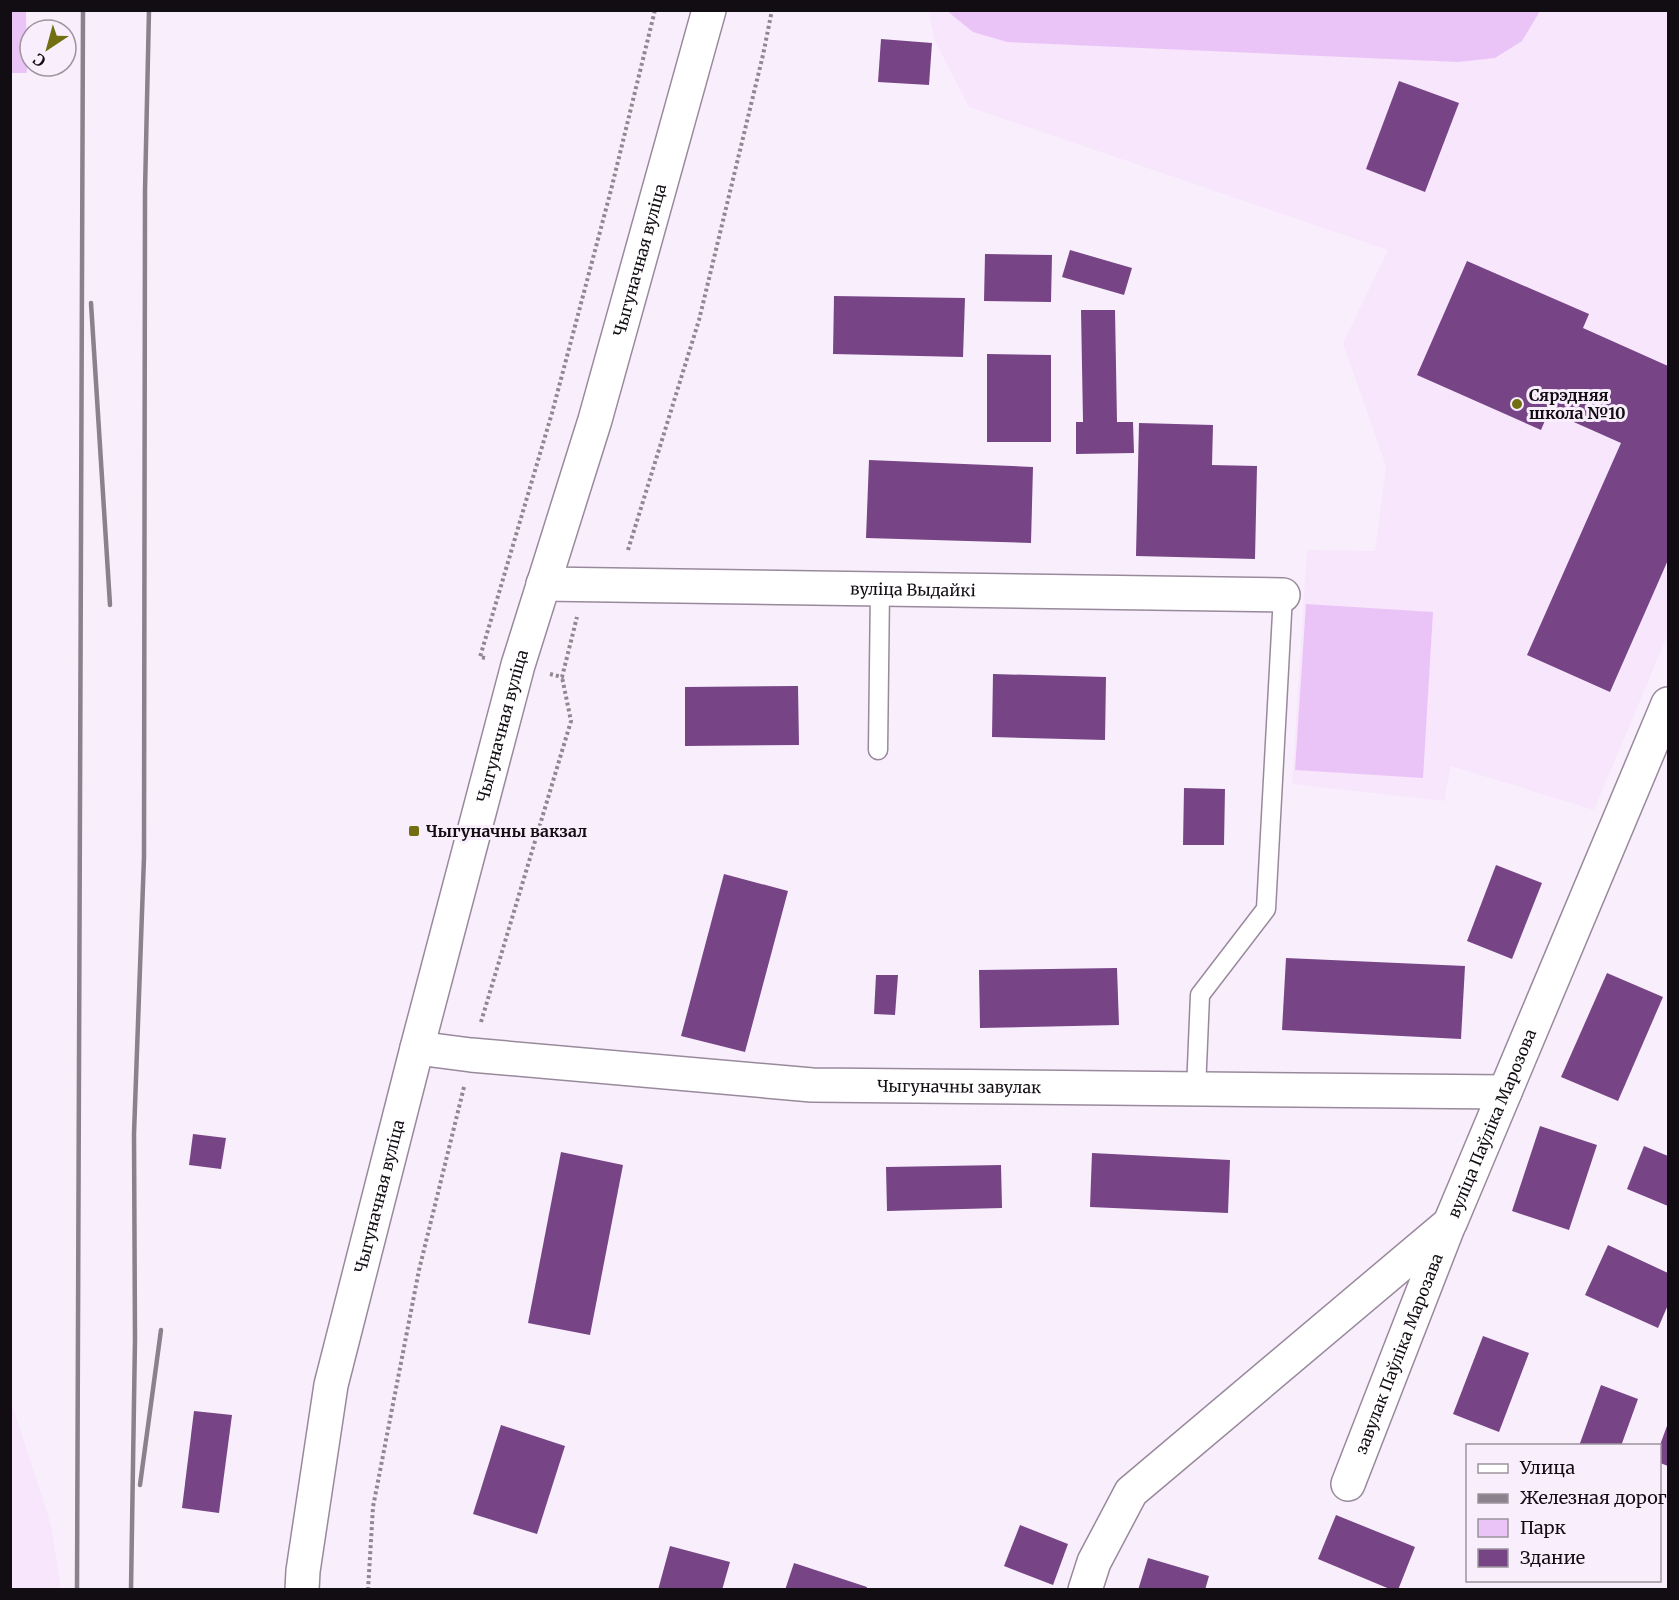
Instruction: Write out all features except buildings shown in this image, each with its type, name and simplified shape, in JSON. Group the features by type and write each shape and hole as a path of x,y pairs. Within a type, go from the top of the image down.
{"street":[{"name":"Чыгуначная вуліца","path":"302,1590 331,1385 417,1048 518,665 595,420 709,10"},
{"name":"вуліца Выдайкі","path":"543,584 1283,595"},
{"name":"вуліца Паўліка Марозова","path":"1084,1590 1094,1562 1131,1492 1450,1223 1666,714"},
{"name":"Чыгуначны завулак","path":"417,1048 471,1055 812,1085 1505,1092"},
{"name":"завулак Паўліка Марозава","path":"1348,1484 1450,1223"}],"lane":[{"path":"878,750 880,589"},
{"path":"1196,1090 1200,995 1266,909 1283,595"}],"path":[{"path":"617,585 699,320 772,10"},
{"path":"368,1590 374,1507 417,1281 471,1055 571,721 562,677"}],"shaded area":[{"name":"Сярэдняя школа №10","path":"928,11 1668,11 1668,634 1594,810 1451,766 1444,801 1292,784 1307,550 1375,551 1386,466 1343,343 1388,250 969,107 935,41"},
{"path":"10,1398 51,1525 61,1589 11,1589"}],"green space":[{"path":"10,11 26,11 26,18 18,18 18,73 11,73"},
{"path":"947,11 1540,11 1522,41 1495,58 1458,62 1007,42 973,32"},
{"path":"1306,604 1433,612 1423,778 1295,770"}],"railway":[{"path":"77,1590 83,10"},
{"path":"131,1590 135,1339 134,1134 144,857 145,191 149,10"},
{"path":"91,303 110,605"},
{"path":"140,1485 161,1330"}],"place":[{"name":"Сярэдняя школа №10","path":"1517,404"},
{"name":"Чыгуначны вакзал","path":"414,831"}]}
